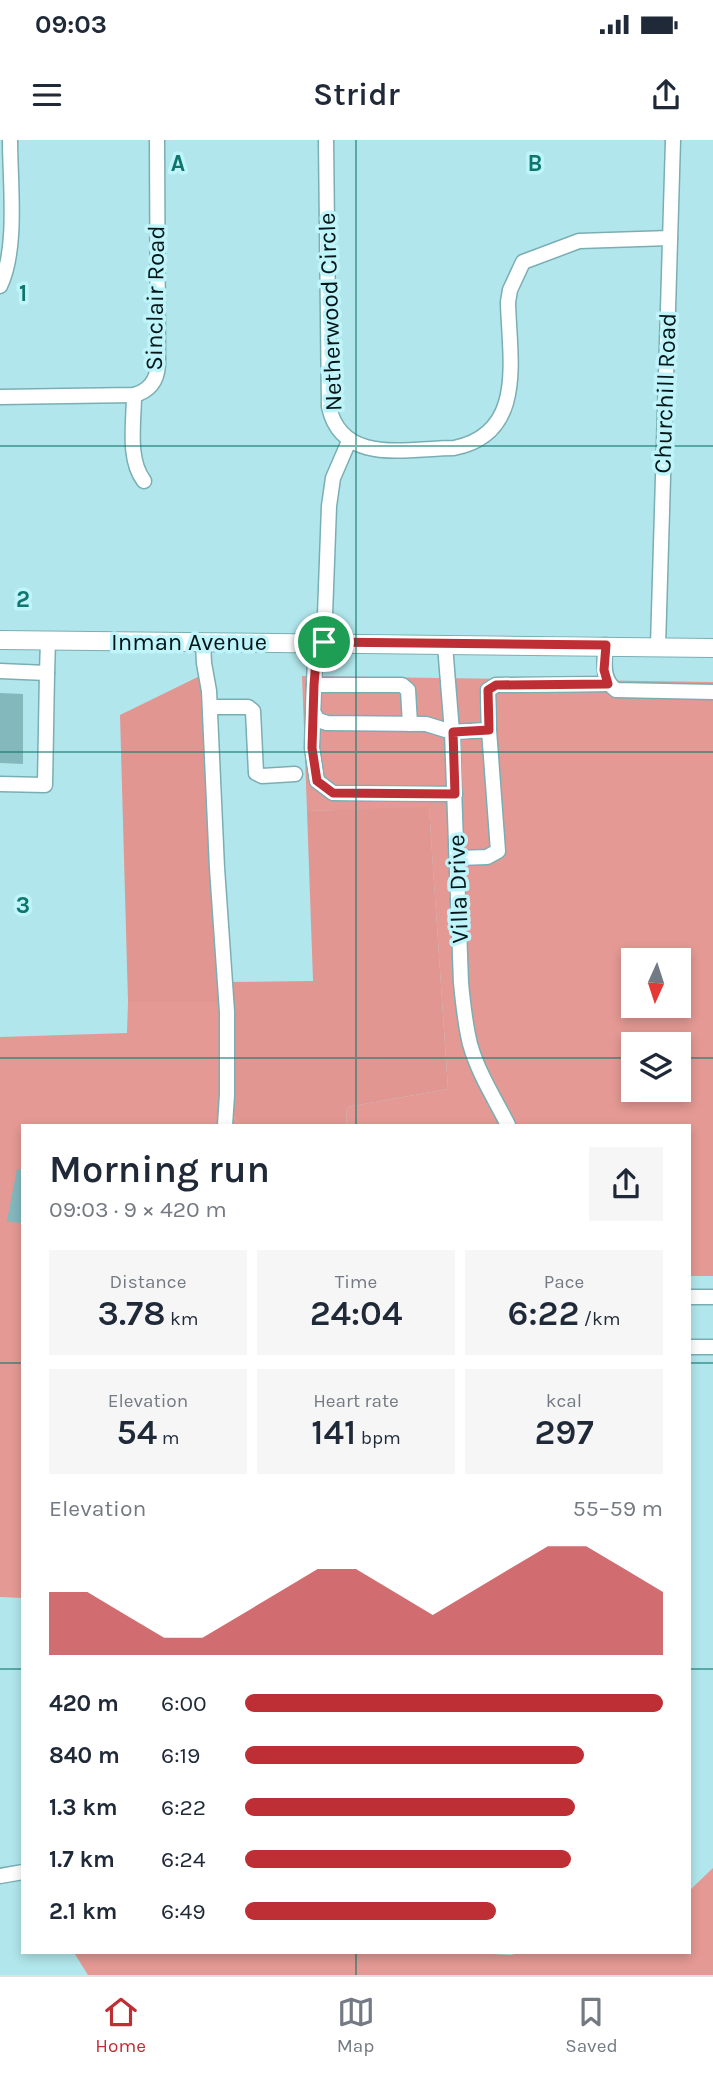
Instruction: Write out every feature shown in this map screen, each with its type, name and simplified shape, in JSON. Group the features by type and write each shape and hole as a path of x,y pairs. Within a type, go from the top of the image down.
{"main road":[{"name":"Inman Avenue","path":"0,640 713,648"}],"street":[{"path":"0,286 7,271 10,251 10,140"},
{"name":"Sinclair Road","path":"0,397 134,395 149,387 158,373 157,140"},
{"name":"Netherwood Circle","path":"326,140 328,407 337,430 349,441 333,478 329,506 324,642 316,659 314,685 312,748 317,781 333,793 455,794"},
{"name":"Churchill Road","path":"658,646 673,140"},
{"path":"349,441 366,449 376,449 454,447 478,440 498,423 508,400 508,302 510,290 523,262 579,241 670,238"},
{"path":"134,395 134,454 137,471 144,481"},
{"path":"0,784 45,785 48,641"},
{"path":"203,643 210,707 227,1012 228,1095 225,1124"},
{"name":"Villa Drive","path":"445,645 453,732 464,1017 470,1046 507,1124"},
{"path":"606,645 604,670 608,684 616,690 713,692"},
{"path":"0,671 47,673"},
{"path":"458,858 487,857 498,851 488,690 496,685 608,684"},
{"path":"314,685 402,685 408,690 410,724"},
{"path":"210,707 248,706 253,711 256,773 262,776 295,774"},
{"path":"313,712 318,720 327,723 436,725 453,732 489,730"},
{"path":"691,1297 713,1297"},
{"path":"691,1347 713,1347"},
{"path":"0,1876 21,1872"}],"shaded area":[{"path":"204,674 224,982 313,981 307,811 429,807 448,1089 347,1107 346,1124 239,1124 232,1114 227,1002 128,1002 120,715"},
{"path":"302,676 713,682 713,1276 691,1276 691,1124 346,1124 347,1107 448,1089 429,808 307,811"},
{"path":"128,1002 227,1002 232,1114 239,1124 21,1124 21,1598 0,1597 0,1037 127,1033"},
{"path":"713,1868 713,1975 88,1975 75,1954 691,1954 691,1889"}],"building":[{"path":"0,693 23,694 23,764 0,763"},
{"path":"17,1169 21,1170 21,1224 7,1221"}],"route":[{"path":"324,642 606,645 604,670 608,684 496,685 488,690 489,730 453,732 455,794 333,793 317,781 312,748 316,659 324,642"}]}
